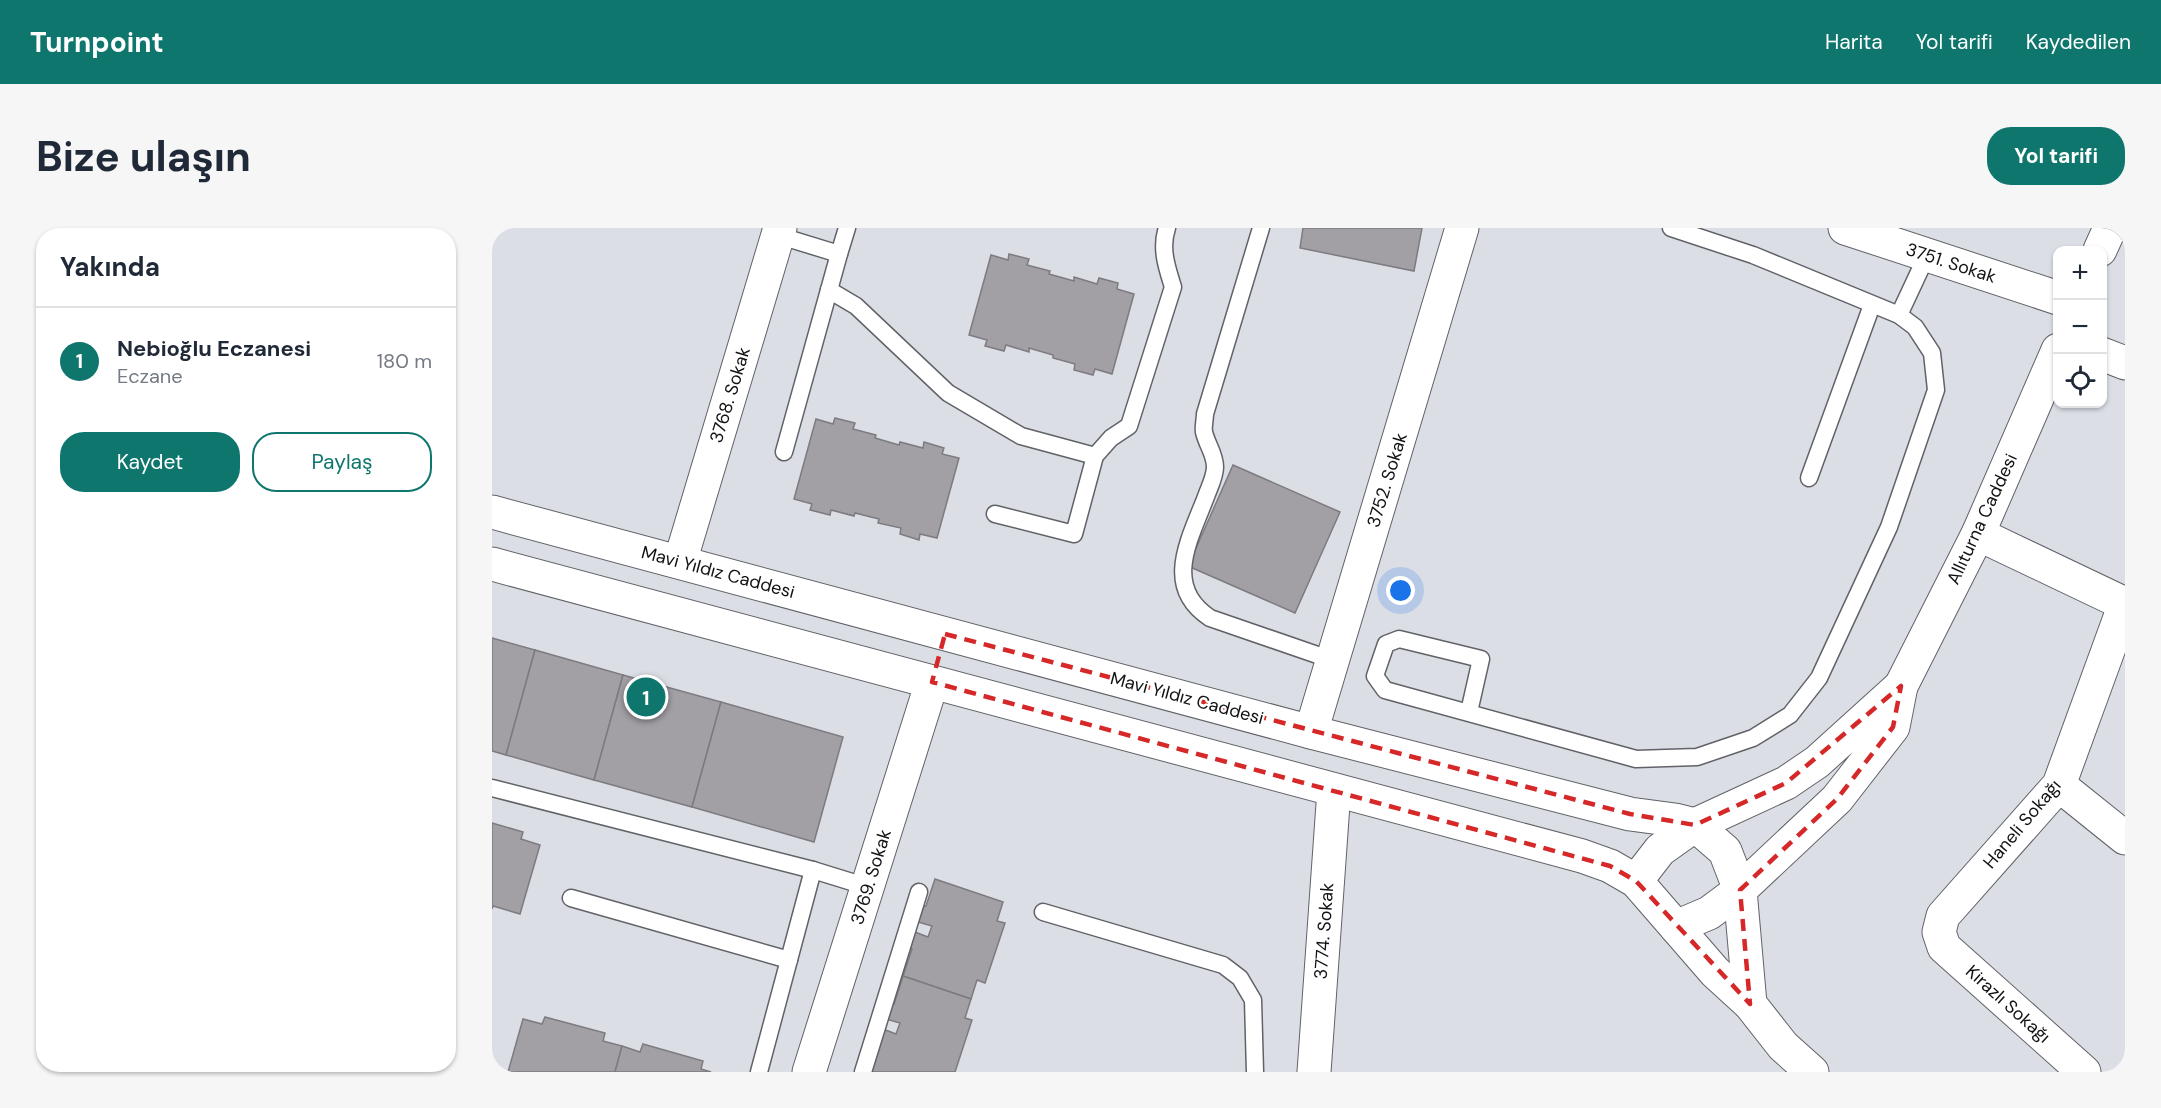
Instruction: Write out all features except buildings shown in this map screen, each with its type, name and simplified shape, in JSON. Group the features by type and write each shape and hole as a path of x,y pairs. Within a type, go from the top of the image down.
{"main road":[{"name":"3752. Sokak","path":"1311,732 1462,228"},
{"name":"3751. Sokak","path":"1845,228 2053,296"},
{"path":"2102,246 2110,228"},
{"name":"3768. Sokak","path":"680,562 778,231"},
{"name":"Allıturna Caddesi","path":"1676,927 1709,913 1740,890 1837,799 1893,727 1901,686 1978,534 2056,354"},
{"path":"2107,356 2125,363"},
{"name":"Mavi Yıldız Caddesi","path":"492,512 1311,732 1630,814 1695,825 1725,851 1740,890 1750,1004"},
{"path":"1978,534 2125,604"},
{"path":"492,564 1582,856 1610,867 1636,882 1715,972 1750,1004 1783,1046 1812,1072"},
{"name":"Haneli Sokağı","path":"1939,932 1943,916 2059,785 2125,604"},
{"name":"3769. Sokak","path":"809,1072 932,682 945,634"},
{"name":"Allıturna Caddesi","path":"1636,882 1660,850 1695,825 1786,783 1844,739 1901,686"},
{"path":"2059,785 2125,838"},
{"name":"3774. Sokak","path":"1314,1072 1334,790"},
{"name":"Kirazlı Sokağı","path":"1939,932 1944,948 2084,1072"}],"lane":[{"path":"784,452 847,228"},
{"path":"995,514 1074,534 1095,456 1111,438 1129,426 1170,298 1173,288 1162,241 1167,228"},
{"path":"1261,228 1205,414 1203,431 1213,452 1215,469 1185,554 1182,579 1198,610 1210,618 1332,660"},
{"path":"1468,712 1481,659 1399,639 1386,644 1375,676 1385,690 1636,759 1697,757 1753,738 1790,715 1819,678 1889,527 1936,390 1932,353 1915,327 1899,315 1753,255 1671,228"},
{"path":"778,231 839,254"},
{"path":"1899,315 1927,255"},
{"path":"829,290 856,306 948,393 1021,436 1095,456"},
{"path":"1809,478 1872,305"},
{"path":"492,788 868,886"},
{"path":"759,1072 813,870"},
{"path":"864,1072 919,892"},
{"path":"571,898 789,960"},
{"path":"1043,912 1223,965 1240,978 1253,1000 1255,1072"}],"highlighted area":[{"path":"945,634 1630,814 1695,825 1786,783 1901,686 1893,727 1837,799 1740,890 1750,1004 1636,881 1610,866 932,682"}],"place":[{"name":"Nebioğlu Eczanesi","path":"646,697"}]}
